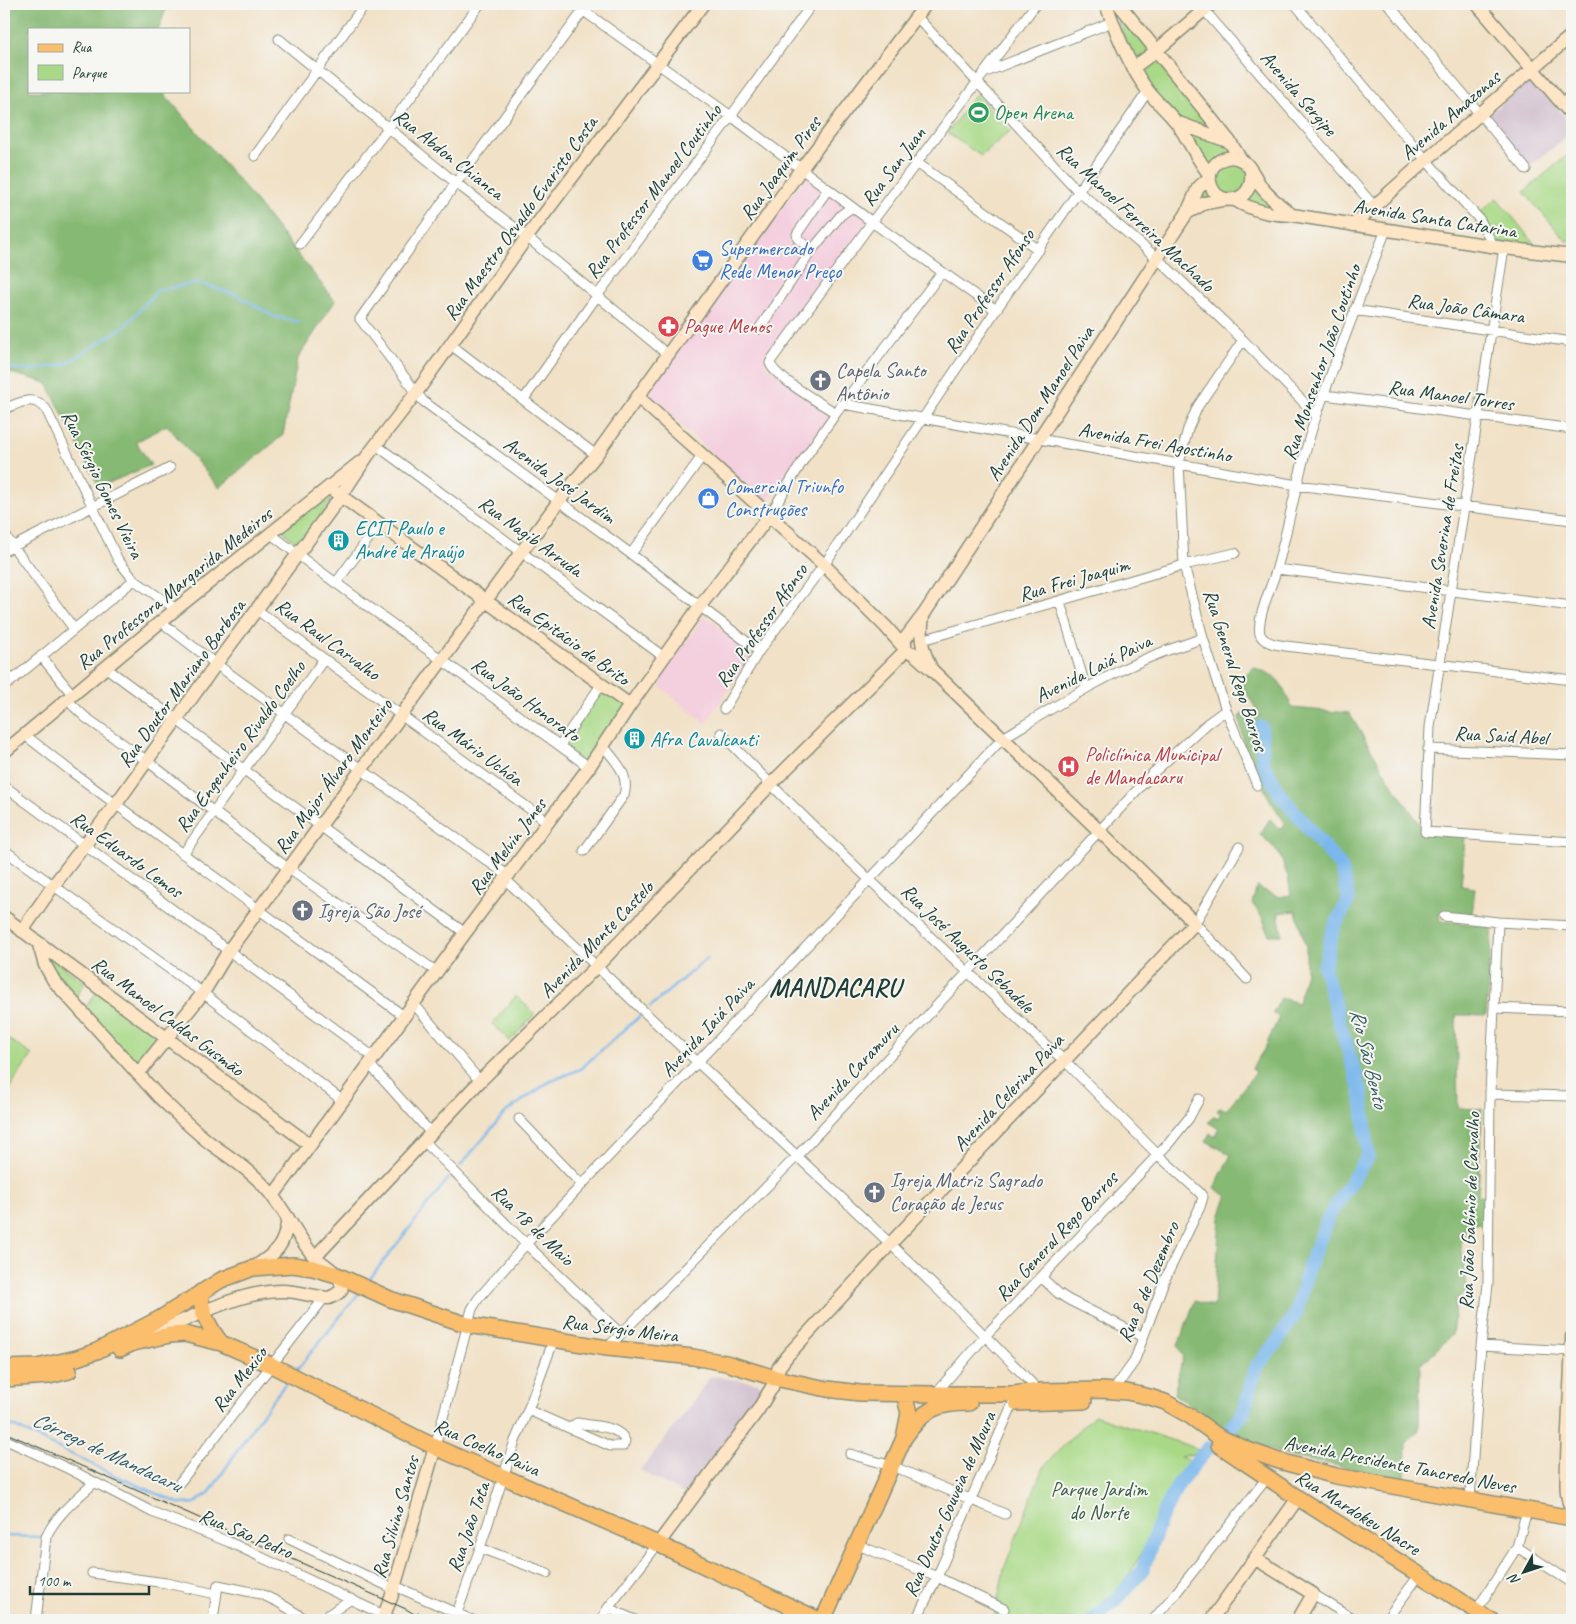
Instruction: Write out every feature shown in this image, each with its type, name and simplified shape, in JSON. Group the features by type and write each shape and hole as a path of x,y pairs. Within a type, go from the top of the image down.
{"main road":[{"name":"Rua Maestro Osvaldo Evaristo Costa","path":"372,450 416,393 527,237 703,4"},
{"name":"Rua Joaquim Pires","path":"560,501 596,455 801,169 926,4"},
{"name":"Avenida Santa Catarina","path":"1106,4 1133,68 1148,91 1176,122 1189,140 1202,166 1210,176 1210,183 1217,194 1266,214 1292,215 1499,248 1572,256"},
{"path":"1119,4 1230,142 1241,160"},
{"path":"1477,4 1572,115"},
{"path":"1133,68 1156,51 1204,6"},
{"name":"Avenida Amazonas","path":"1353,225 1572,35"},
{"path":"1176,122 1230,142"},
{"path":"1210,176 1212,169 1219,160 1230,157 1241,160 1246,163 1267,194 1292,215"},
{"path":"1187,212 1205,204 1241,197 1246,193 1252,179 1251,172"},
{"name":"Avenida Dom Manoel Paiva","path":"913,643 924,614 1187,212 1198,188 1210,176"},
{"path":"638,397 824,566 886,627 913,643 932,670 1195,922"},
{"name":"Rua Professora Margarida Medeiros","path":"4,752 176,609 330,487 372,450"},
{"name":"Rua Doutor Mariano Barbosa","path":"22,931 53,886 86,845 216,664 341,496 372,450"},
{"name":"Rua Epitácio de Brito","path":"330,487 601,686 630,705"},
{"name":"Rua Major Álvaro Monteiro","path":"138,1074 203,993 230,950 560,501"},
{"name":"Rua Melvin Jones","path":"273,1196 506,877 549,823 700,606 769,516"},
{"name":"Avenida Monte Castelo","path":"314,1256 480,1080 596,967 771,784 913,643"},
{"name":"Rua Manoel Caldas Gusmão","path":"4,917 39,945 310,1145"},
{"name":"Avenida Celerina Paiva","path":"658,1544 758,1410 787,1356 1195,922"},
{"path":"4,1379 48,1376 79,1368 204,1312 252,1295 268,1292 296,1292 325,1297 335,1296 341,1291 342,1282 337,1275 314,1256 273,1196 256,1177 192,1128 159,1097 54,981 44,965 39,945"},
{"path":"4,1368 37,1368 84,1356 160,1319 222,1280 253,1268 270,1257 281,1246 288,1218"},
{"path":"253,1268 293,1265 313,1268 337,1275"},
{"name":"Rua Sérgio Meira","path":"337,1275 390,1299 468,1325 606,1348 693,1357 726,1363 775,1378 844,1391 904,1394"},
{"path":"201,1292 204,1312 221,1343"},
{"name":"Rua Coelho Paiva","path":"133,1343 178,1334 221,1343 271,1365 435,1447 658,1544 793,1614 821,1620"},
{"path":"1572,1337 1567,1489 1572,1510"},
{"name":"Avenida Presidente Tancredo Neves","path":"904,1394 1013,1394 1039,1391 1112,1391 1150,1396 1190,1416 1219,1437 1248,1450 1291,1464 1336,1476 1572,1518"},
{"path":"904,1394 909,1413 904,1438"},
{"name":"Rua Mardokeu Nacre","path":"1013,1403 1096,1400 1126,1402 1151,1407 1177,1418 1280,1487 1491,1620"},
{"path":"821,1620 858,1545 904,1438 918,1418 933,1408 943,1405 1013,1403"},
{"name":"Rua Silvino Santos","path":"387,1619 394,1587 435,1447"},
{"path":"1280,1487 1284,1473 1291,1464"},
{"path":"1554,1514 1567,1489"},
{"path":"1216,1619 1298,1498"},
{"path":"1256,1559 1313,1594 1298,1620"}],"street":[{"path":"255,156 365,4"},
{"path":"300,244 480,4"},
{"path":"574,4 586,7 659,64 872,222 996,310"},
{"name":"Rua Professor Manoel Coutinho","path":"524,399 597,296 812,4"},
{"name":"Rua San Juan","path":"836,414 794,386 771,367 770,363 872,222 1036,4"},
{"path":"1295,4 1426,160 1480,220 1499,248"},
{"path":"1388,4 1526,169"},
{"name":"Avenida Sergipe","path":"1204,6 1374,206"},
{"path":"456,183 586,7"},
{"name":"Rua Manoel Ferreira Machado","path":"917,17 976,83 1078,191 1157,258 1243,340 1316,415"},
{"path":"986,72 1112,22"},
{"name":"Rua Abdon Chianca","path":"278,39 456,183 527,237 667,354"},
{"name":"Rua Professor Afonso","path":"724,709 759,651 824,566 996,310 1148,91"},
{"path":"917,163 1039,250"},
{"name":"Avenida José Jardim","path":"456,183 360,319 423,401 632,554 759,651"},
{"path":"812,250 798,239 797,234 828,189"},
{"path":"759,329 812,250 841,215 852,207"},
{"name":"Rua Monsenhor João Coutinho","path":"1386,230 1354,310 1325,395 1316,415 1277,569 1267,596 1260,632 1261,636 1271,643 1286,646 1440,664"},
{"name":"Avenida Severina de Freitas","path":"1499,248 1491,330 1428,748 1425,832 1572,842"},
{"path":"769,516 804,459 942,272"},
{"name":"Rua João Câmara","path":"1354,310 1572,342"},
{"name":"Rua General Rego Barros","path":"1243,340 1198,406 1188,429 1178,463 1184,565 1203,638 1226,710 1257,785"},
{"path":"450,345 596,455"},
{"name":"Rua Manoel Torres","path":"1325,395 1572,430"},
{"name":"Rua Sérgio Gomes Vieira","path":"4,409 32,400 40,402 46,409 112,550 122,567 134,580 176,609"},
{"name":"Avenida Frei Agostinho","path":"843,404 923,420 1297,485 1572,520"},
{"name":"Rua Nagib Arruda","path":"372,450 522,551 664,657"},
{"path":"632,554 703,455"},
{"path":"7,548 170,468"},
{"path":"336,583 380,523"},
{"path":"4,534 7,548 74,629"},
{"name":"Rua João Honorato","path":"271,534 297,555 589,767"},
{"name":"Rua Frei Joaquim","path":"913,643 1184,565 1236,553"},
{"path":"1277,569 1572,606"},
{"path":"4,687 134,580"},
{"path":"1060,602 1086,688"},
{"name":"Rua Raul Carvalho","path":"257,610 402,715"},
{"path":"161,622 506,877 596,967 699,1062 986,1335 1039,1391"},
{"name":"Avenida Laiá Paiva","path":"1003,738 1086,688 1163,652 1203,638"},
{"path":"41,656 85,717 147,761 289,869 437,972"},
{"name":"Rua Engenheiro Rivaldo Coelho","path":"184,854 243,769 324,659"},
{"path":"1440,664 1572,680"},
{"path":"105,667 465,933"},
{"path":"4,671 12,680"},
{"path":"560,745 601,686"},
{"name":"Avenida Caramuru","path":"606,1348 797,1156 1153,773 1184,743 1226,710"},
{"name":"Rua Mário Uchôa","path":"402,715 549,823"},
{"name":"Rua José Augusto Sebadele","path":"721,733 771,784 1040,1040 1064,1060 1157,1154 1193,1186"},
{"path":"25,735 72,772 405,1017"},
{"name":"Avenida Iaiá Paiva","path":"468,1325 472,1309 478,1299 526,1244 1003,738"},
{"path":"584,851 624,795 627,786 621,768 603,746"},
{"name":"Rua Said Abel","path":"1428,748 1572,756"},
{"name":"Rua Eduardo Lemos","path":"4,786 230,950 372,1062"},
{"name":"Avenida Celerina Paiva","path":"1195,922 1239,848"},
{"path":"4,850 203,993 344,1101"},
{"path":"1444,916 1498,922 1572,926"},
{"path":"1195,922 1247,979"},
{"name":"Rua João Gabínio de Carvalho","path":"1470,1499 1481,1346 1488,1284 1490,1094 1498,922"},
{"path":"414,1004 480,1080"},
{"path":"1494,1008 1572,1011"},
{"name":"Rua 18 de Maio","path":"372,1062 426,1136 526,1244 620,1333"},
{"path":"1490,1094 1572,1096"},
{"name":"Rua General Rego Barros","path":"935,1394 986,1335 1180,1130 1199,1099"},
{"path":"518,1119 582,1185"},
{"name":"Rua 8 de Dezembro","path":"1112,1391 1134,1362 1164,1281 1203,1201 1203,1197 1193,1186"},
{"path":"1040,1277 1048,1286 1069,1300 1144,1337"},
{"name":"Rua Mexico","path":"180,1482 325,1297"},
{"name":"Rua Silvino Santos","path":"435,1447 468,1325"},
{"name":"Rua João Tota","path":"457,1613 515,1441 554,1339"},
{"path":"1481,1346 1572,1351"},
{"name":"Rua Doutor Gouveia de Moura","path":"916,1620 937,1577 1013,1403"},
{"path":"528,1410 610,1446 622,1446 625,1441 623,1436 614,1430 577,1423 570,1428"},
{"name":"Rua São Pedro","path":"4,1439 152,1512 229,1542 387,1619"},
{"path":"850,1454 892,1466 1005,1514"},
{"path":"1153,1620 1176,1594 1267,1478"},
{"path":"36,1620 46,1537 50,1528 70,1504 94,1483"},
{"path":"1476,1611 1517,1548 1527,1510"},
{"name":"Rua São Pedro","path":"289,1539 472,1620"},
{"path":"601,1620 608,1608 658,1544"},
{"path":"858,1545 937,1577 1004,1609"},
{"path":"480,1548 547,1573"},
{"path":"1517,1548 1572,1583"},
{"path":"92,1573 261,1594 307,1620"},
{"path":"1386,1620 1420,1574"},
{"path":"213,1620 217,1589"},
{"path":"1313,1594 1356,1620"},
{"path":"321,1620 351,1600"},
{"path":"608,1608 635,1620"}],"shaded area":[{"path":"1533,77 1572,126 1572,132 1529,167 1487,116"},
{"path":"805,176 869,220 765,364 832,415 766,503 645,392"},
{"path":"704,615 751,654 706,724 657,684"},
{"path":"710,1376 758,1383 765,1387 684,1494 640,1470 690,1407"}],"green space":[{"path":"4,4 165,4 166,8 159,28 28,28 28,92 163,92 241,183 335,301 298,358 283,435 219,488 167,425 136,442 151,465 99,487 47,383 4,371"},
{"path":"1113,4 1278,210 1244,201 1195,202 1213,178 1155,95 1142,73 1121,28"},
{"name":"Open Arena","path":"976,94 1010,131 981,156 947,133"},
{"path":"1572,151 1572,238 1567,242 1524,192"},
{"path":"1497,198 1537,247 1496,242 1479,213"},
{"path":"331,491 333,498 299,546 281,529"},
{"path":"1253,667 1269,674 1279,682 1292,708 1349,713 1423,832 1465,836 1461,886 1475,888 1472,915 1439,913 1440,921 1492,926 1486,1015 1456,1015 1458,1108 1482,1109 1478,1196 1487,1197 1485,1224 1465,1222 1465,1234 1461,1244 1468,1292 1456,1299 1452,1335 1420,1365 1419,1430 1406,1443 1405,1479 1288,1456 1244,1441 1174,1394 1183,1356 1178,1345 1195,1301 1214,1307 1220,1218 1227,1196 1214,1188 1231,1155 1206,1141 1210,1133 1215,1137 1219,1129 1208,1122 1213,1117 1218,1118 1221,1113 1217,1111 1220,1107 1226,1110 1256,1072 1252,1068 1265,1048 1279,1017 1273,1013 1281,998 1298,1003 1306,971 1306,947 1296,911 1278,913 1282,935 1269,935 1263,919 1252,903 1257,887 1279,897 1291,895 1288,877 1279,853 1260,834 1270,819 1280,829 1286,824 1270,800 1245,751 1239,717 1243,713 1251,721 1260,716 1240,681"},
{"path":"601,685 629,707 589,767 560,745"},
{"path":"46,954 85,983 76,997 56,974"},
{"path":"97,991 162,1039 136,1068 84,1010"},
{"path":"516,996 535,1014 510,1041 492,1024"},
{"path":"4,1036 32,1055 4,1096"},
{"name":"Parque Jardim do Norte","path":"1094,1415 1205,1451 1180,1457 1196,1463 1161,1518 1104,1620 994,1620 1004,1569 1043,1467"}],"waterway":[{"path":"4,365 6,367 32,370 66,364 125,326 158,290 199,283 237,295 275,317 300,322"},
{"name":"Rio São Bento","path":"1232,1425 1243,1414 1256,1367 1274,1346 1296,1313 1308,1268 1329,1216 1368,1156 1362,1095 1324,967 1333,930 1349,899 1341,867 1280,794 1263,764 1261,727"},
{"name":"Córrego de Mandacaru","path":"650,1007 707,958"},
{"name":"Córrego de Mandacaru","path":"460,1166 506,1112 549,1082 580,1069 640,1016"},
{"name":"Córrego de Mandacaru","path":"368,1281 448,1179"},
{"name":"Córrego de Mandacaru","path":"296,1371 359,1293"},
{"name":"Córrego de Mandacaru","path":"4,1433 11,1425 118,1477 181,1504 195,1503 210,1492 255,1424 288,1380"},
{"path":"1093,1620 1116,1600 1142,1571 1161,1518 1179,1483 1208,1448"},
{"path":"4,1536 42,1537"}],"tram line":[{"path":"4,1432 406,1609 424,1620"},
{"path":"418,1613 445,1620"}],"place":[{"name":"Open Arena","path":"978,112"},
{"name":"Supermercado Rede Menor Preço","path":"703,260"},
{"name":"Pague Menos","path":"668,326"},
{"name":"Capela Santo Antônio","path":"820,381"},
{"name":"Comercial Triunfo Construções","path":"709,498"},
{"name":"ECIT Paulo e André de Araújo","path":"339,540"},
{"name":"Afra Cavalcanti","path":"634,739"},
{"name":"Policlínica Municipal de Mandacaru","path":"1069,766"},
{"name":"Igreja São José","path":"302,911"},
{"name":"Igreja Matriz Sagrado Coração de Jesus","path":"874,1192"}],"district":[{"name":"MANDACARU","path":"835,987"}]}
